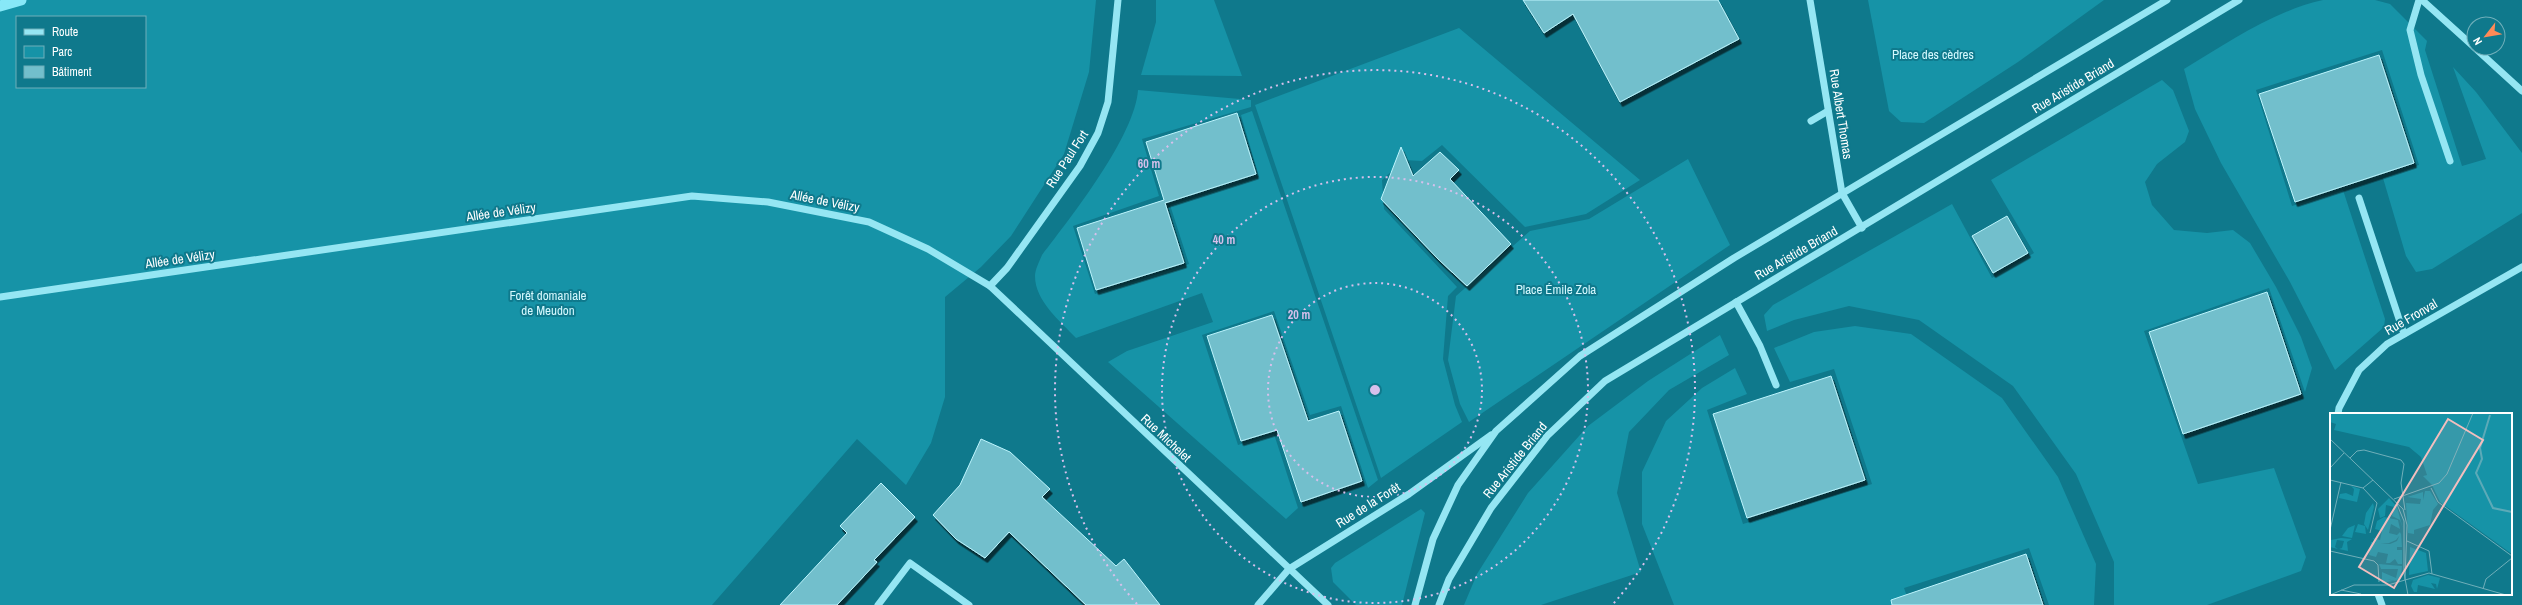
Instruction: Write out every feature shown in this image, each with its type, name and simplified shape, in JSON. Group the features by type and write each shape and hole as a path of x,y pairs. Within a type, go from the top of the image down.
{"street":[{"name":"Rue Paul Fort","path":"990,286 1016,255 1080,166 1098,133 1108,102 1118,0"},
{"name":"Rue Albert Thomas","path":"1810,0 1842,193 1862,228"},
{"name":"Rue Aristide Briand","path":"1415,605 1434,539 1458,485 1496,431 1580,356 1653,308 1842,193 2167,0"},
{"name":"Rue Aristide Briand","path":"1439,605 1449,579 1491,508 1546,436 1605,381 2240,0"},
{"path":"2419,0 2410,30 2421,75 2450,161"},
{"path":"2422,0 2466,41"},
{"path":"2483,56 2522,91"},
{"path":"1811,121 1828,111"},
{"name":"Allée de Vélizy","path":"0,297 692,196 768,202 870,222 928,249 990,286"},
{"path":"2359,198 2404,334"},
{"name":"Rue Fronval","path":"2338,413 2339,408 2359,370 2387,344 2522,267"},
{"name":"Rue Michelet","path":"990,286 1328,605"},
{"path":"1736,302 1760,346 1776,385"},
{"name":"Rue de la Forêt","path":"1258,605 1289,569 1409,494 1496,431"},
{"path":"878,605 910,563 969,605"},
{"path":"2378,595 2382,605"}],"green space":[{"name":"Forêt domaniale de Meudon","path":"0,0 1096,0 1089,72 1064,154 1011,236 981,267 945,297 945,397 931,443 906,485 857,439 712,605 0,605"},
{"path":"1156,0 1214,0 1242,76 1141,75 1156,22"},
{"name":"Place des cèdres","path":"1868,0 2104,0 2018,62 1924,123 1901,122 1889,111"},
{"path":"2323,0 2375,0 2390,4 2427,41 2425,50 2462,166 2486,159 2453,67 2476,92 2522,153 2522,213 2432,269 2416,272 2406,256 2383,178 2419,165 2382,50 2256,90 2292,206 2343,190 2385,319 2384,327 2335,370 2290,282 2221,163 2195,109 2184,69 2269,20 2304,5"},
{"path":"1459,28 1640,180 1586,214 1525,227 1442,145 1422,161 1404,160 1382,180 1384,209 1457,287 1448,296 1443,359 1455,405 1462,422 1381,478 1255,105"},
{"path":"2162,80 2173,90 2189,131 2185,142 2157,164 2145,182 2152,205 2174,230 2207,233 2233,230 2250,243 2276,287 2301,337 2312,368 2305,392 2269,288 2144,331 2198,484 2274,468 2306,557 2301,571 2207,605 2114,605 2114,562 2076,474 2013,386 1919,320 1849,306 1794,320 1767,331 1764,315 1773,305 1952,204 1992,278 2034,253 1991,180"},
{"path":"1138,90 1251,100 1251,107 1142,139 1159,196 1073,226 1095,294 1189,264 1170,205 1259,177 1241,115 1252,111 1378,480 1368,488 1341,406 1310,415 1274,311 1202,335 1238,445 1274,434 1298,508 1286,519 1108,362 1127,351 1213,322 1202,293 1076,338 1056,318 1039,294 1035,276 1036,269 1042,255 1100,176 1114,152 1126,130 1134,109"},
{"name":"Place Émile Zola","path":"1688,159 1730,245 1469,422 1460,404 1448,360 1456,296 1530,231 1589,219"},
{"path":"1855,326 1911,334 2002,398 2058,477 2096,564 2094,605 2049,605 2029,548 1904,588 1910,605 1674,605 1642,524 1642,472 1666,421 1702,388 1735,368 1747,394 1707,410 1743,524 1872,484 1834,369 1790,382 1774,348 1814,332"},
{"path":"1720,335 1729,355 1669,390 1629,432 1617,493 1641,572 1541,605 1464,605 1477,574 1528,493 1588,426 1648,381"},
{"path":"1421,509 1425,513 1402,605 1356,605 1333,582 1331,568 1335,563"}],"building":[{"path":"1523,0 1718,0 1739,39 1620,102 1573,14 1544,33"},
{"path":"2379,55 2414,163 2295,202 2259,94"},
{"path":"1237,113 1256,174 1165,203 1184,263 1096,290 1077,228 1164,200 1146,142"},
{"path":"1401,147 1413,176 1440,152 1459,170 1450,179 1511,244 1467,286 1438,259 1381,199"},
{"path":"2007,216 2028,253 1993,273 1972,236"},
{"path":"2267,292 2301,394 2183,434 2149,332"},
{"path":"1272,315 1308,421 1339,411 1362,481 1301,502 1277,430 1241,441 1207,336"},
{"path":"1831,376 1865,480 1747,518 1713,414"},
{"path":"981,439 1010,452 1050,489 1042,497 1116,566 1124,559 1160,605 1086,605 1009,532 985,558 956,539 933,515 960,485"},
{"path":"881,483 915,517 874,560 877,562 837,605 780,605 847,533 840,526"},
{"path":"2026,554 2043,605 1892,605 1891,600"}],"waterway":[{"path":"0,6 21,0"}]}
